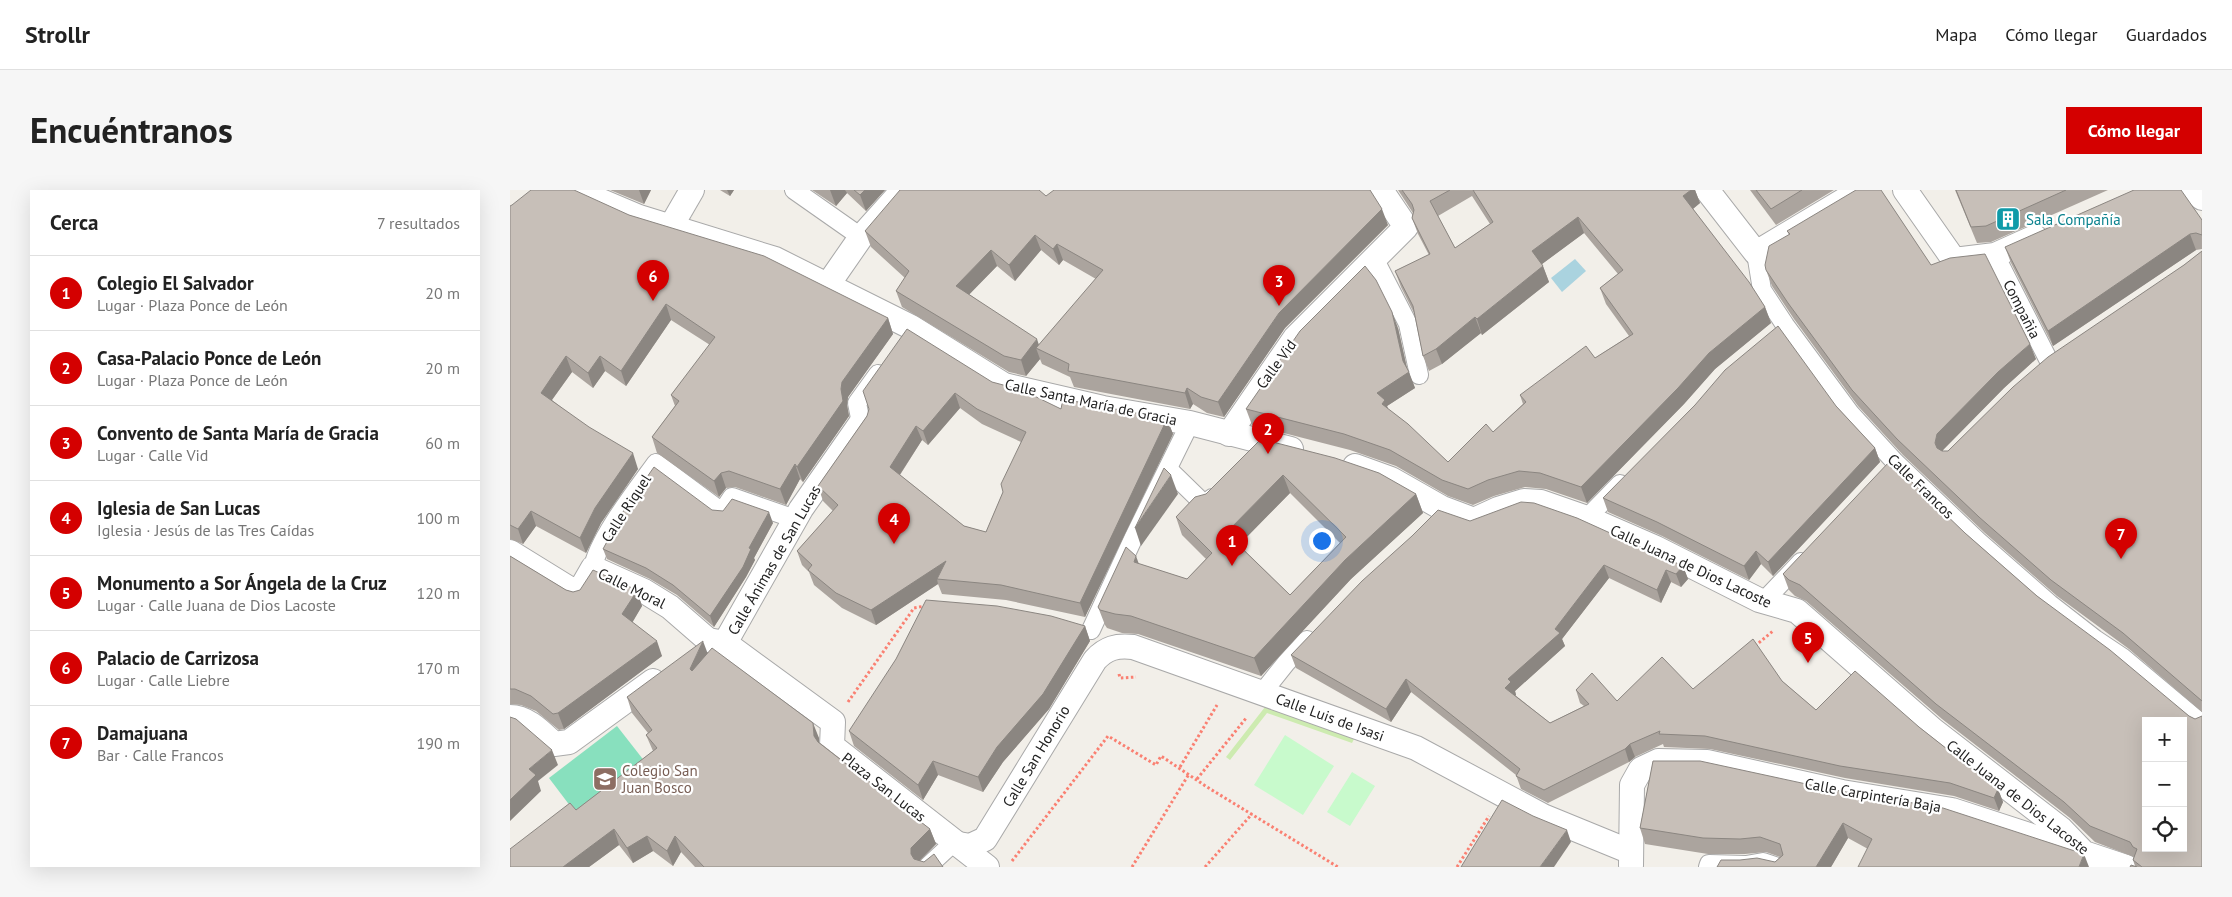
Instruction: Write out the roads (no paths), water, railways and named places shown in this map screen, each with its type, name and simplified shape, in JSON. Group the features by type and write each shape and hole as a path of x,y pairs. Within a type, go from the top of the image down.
{"street":[{"name":"Calle Santa María de Gracia","path":"575,190 608,206 670,228 775,259 827,286 906,335 1004,385 1103,408 1190,423 1229,434"},
{"path":"670,228 692,190"},
{"path":"794,190 861,237"},
{"path":"827,286 861,237 903,190"},
{"name":"Calle Vid","path":"1229,434 1295,338 1406,227 1381,190"},
{"name":"Calle Francos","path":"1707,190 1756,253 1762,290 1785,325 1850,413 1895,462 1922,483 2050,604 2095,639 2122,657 2202,724"},
{"path":"1756,253 1861,190"},
{"path":"1905,190 1954,260 1995,255 2055,228"},
{"path":"2192,190 2202,198"},
{"name":"Compañia","path":"1995,255 2050,363"},
{"path":"1374,258 1408,324 1419,375"},
{"path":"1771,336 1785,325"},
{"path":"2035,375 2066,352"},
{"name":"Calle Ánimas de San Lucas","path":"708,645 862,423 857,403 890,358"},
{"path":"1109,649 1097,632 1083,628 1133,539 1190,423"},
{"path":"1229,434 1260,450 1311,454"},
{"name":"Calle Juana de Dios Lacoste","path":"1338,461 1391,479 1436,514 1474,520 1498,509 1524,501 1541,502 1587,518 1656,548 1764,602 1797,611 1933,730 2061,829 2084,852 2119,866"},
{"path":"1882,476 1895,462"},
{"name":"Calle Riquel","path":"592,568 594,558 618,518 656,463 722,512 732,497 795,519"},
{"path":"1168,469 1205,505 1225,484"},
{"path":"1587,518 1633,471"},
{"path":"1764,602 1815,547"},
{"name":"Calle Moral","path":"510,552 578,594 592,568 644,592 670,607 708,645"},
{"path":"1262,693 1286,663 1319,628"},
{"name":"Plaza San Lucas","path":"708,645 833,722 832,746 953,843"},
{"name":"Calle Luis de Isasi","path":"1109,649 1122,646 1133,647 1416,748 1542,816 1631,860"},
{"name":"Calle San Honorio","path":"953,843 970,846 985,839 1095,660 1109,649"},
{"path":"510,717 516,717 530,723 554,744 569,742 668,669"},
{"name":"Calle Carpintería Baja","path":"1631,860 1632,785 1641,769 1658,761 1707,762 1842,792 1952,810 2084,852"},
{"path":"927,867 953,843 986,867"},
{"path":"1708,866 1746,865 1763,862 1778,867"}],"water":[{"path":"1575,259 1586,271 1562,292 1551,278"}],"place":[{"name":"Sala Compañía","path":"2008,219"},
{"name":"Palacio de Carrizosa","path":"653,301"},
{"name":"Convento de Santa María de Gracia","path":"1279,306"},
{"name":"Casa-Palacio Ponce de León","path":"1268,454"},
{"name":"Iglesia de San Lucas","path":"894,544"},
{"name":"Damajuana","path":"2121,559"},
{"name":"Colegio El Salvador","path":"1232,566"},
{"name":"Monumento a Sor Ángela de la Cruz","path":"1808,663"},
{"name":"Colegio San Juan Bosco","path":"605,779"}]}
